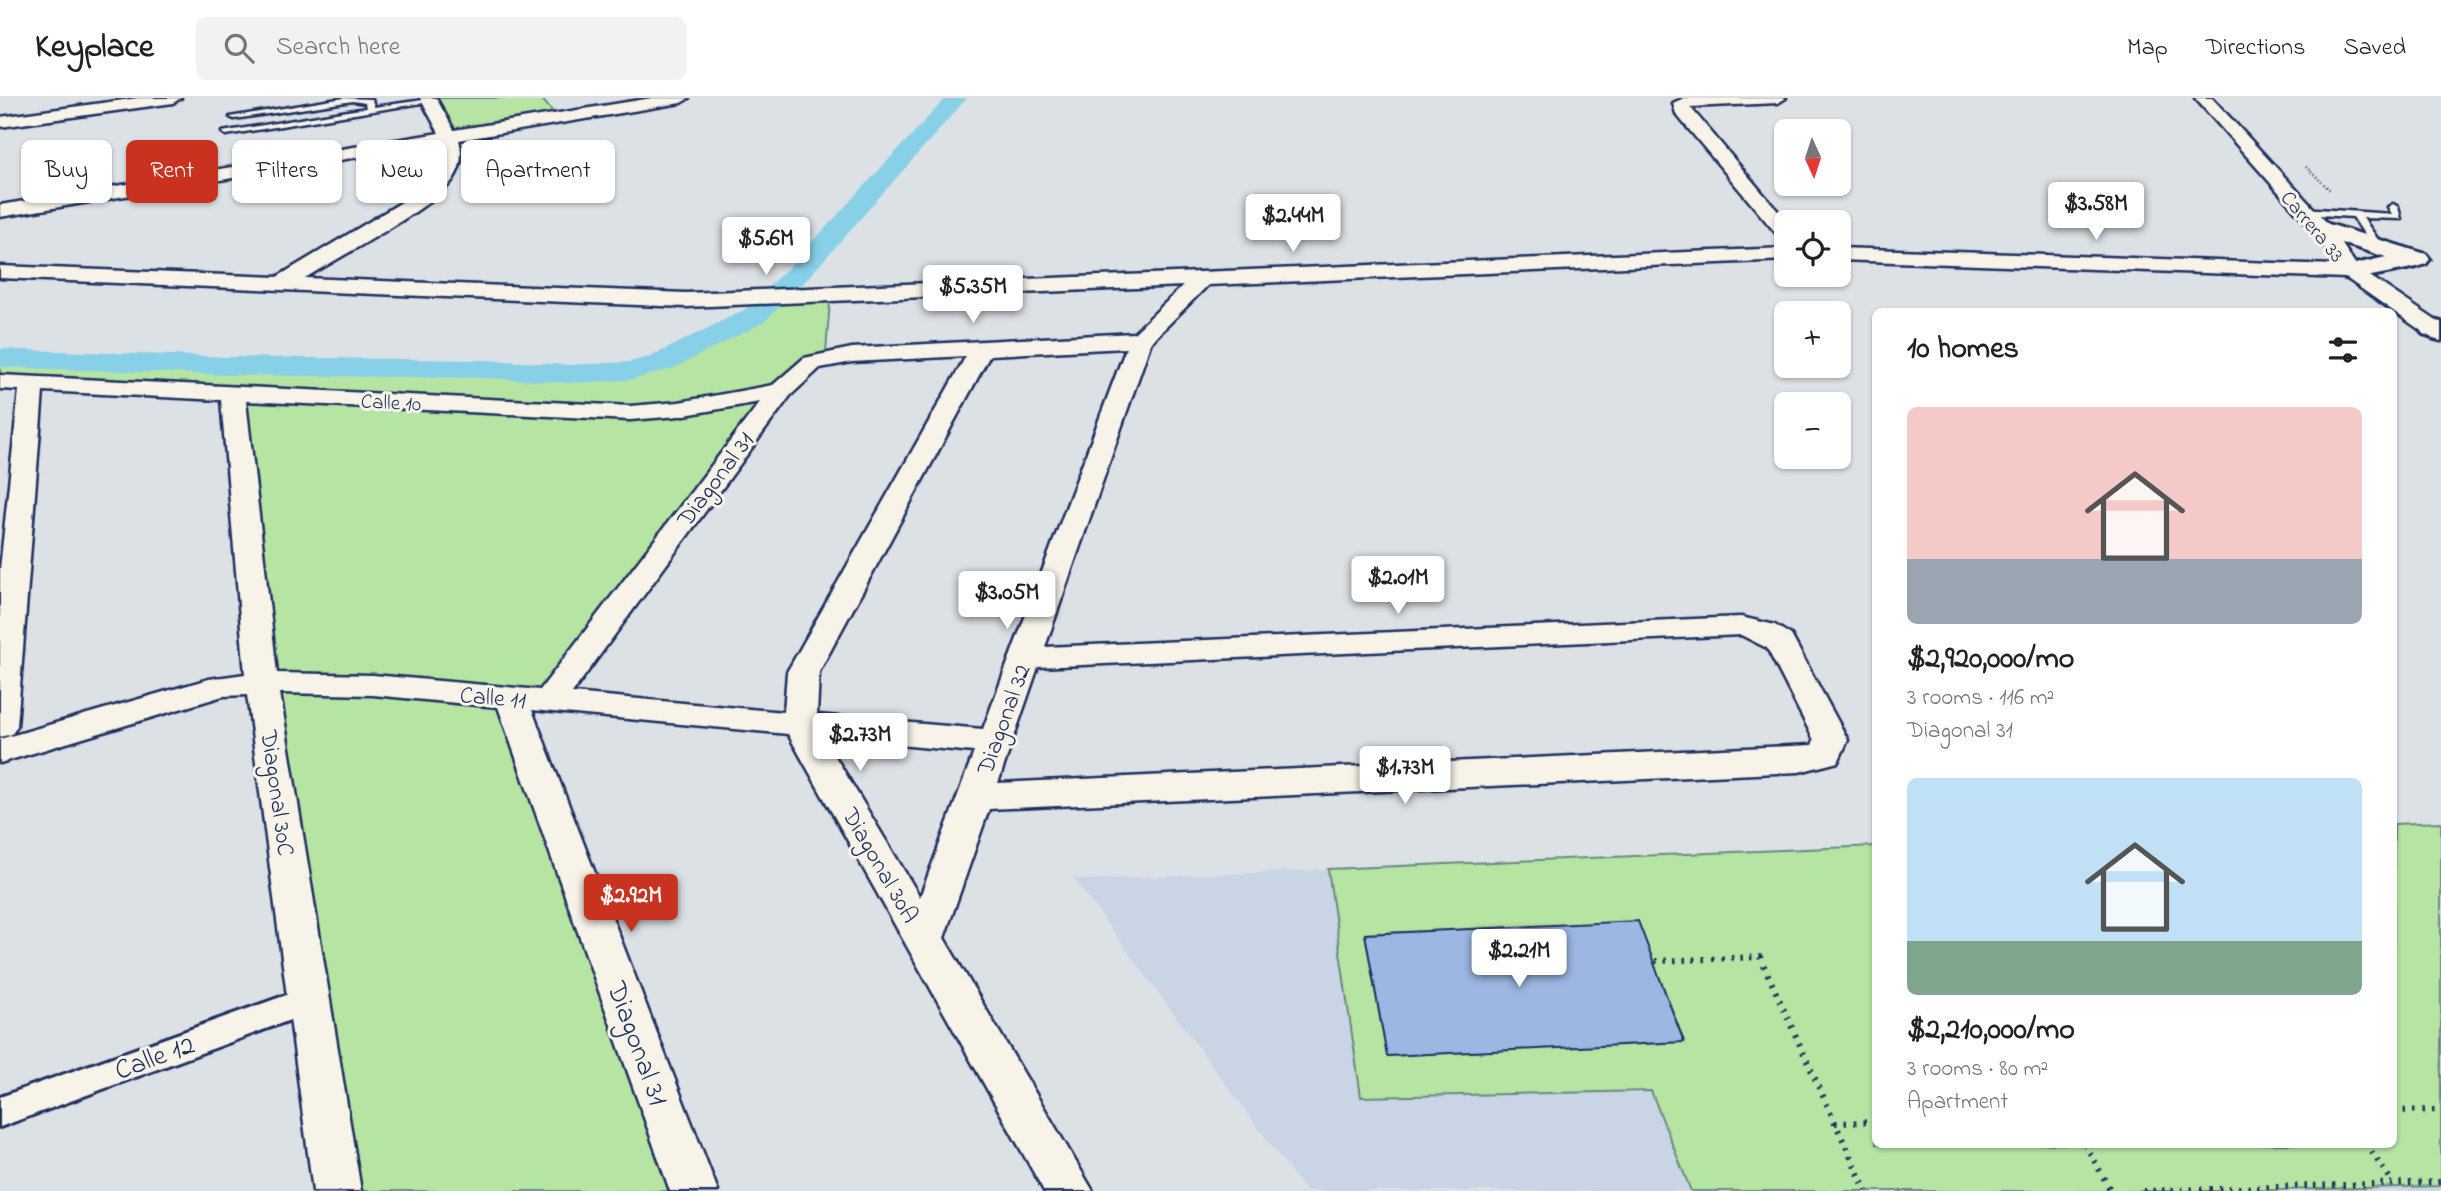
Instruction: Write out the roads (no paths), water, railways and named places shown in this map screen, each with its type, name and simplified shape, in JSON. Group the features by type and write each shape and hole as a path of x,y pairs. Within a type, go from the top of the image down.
{"street":[{"path":"0,122 173,98"},
{"path":"541,98 558,118"},
{"path":"1774,219 1682,111 1681,103 1778,98"},
{"name":"Carrera 33","path":"2203,98 2302,212 2322,229 2351,271 2439,331"},
{"path":"0,211 672,99"},
{"path":"284,282 419,200 444,179 454,154 450,136 429,100"},
{"path":"2322,229 2429,260"},
{"path":"1851,254 2351,271 2429,260"},
{"path":"0,272 686,300 1774,255"},
{"path":"800,725 803,672 983,347 1140,340 1202,279"},
{"name":"Diagonal 32","path":"924,939 1140,340"},
{"name":"Diagonal 31","path":"694,1191 529,700 781,391 812,363 852,355 983,347"},
{"name":"Calle 10","path":"0,382 630,414 679,409 781,391"},
{"path":"0,726 9,524 32,384"},
{"name":"Diagonal 30C","path":"233,394 262,684 337,1191"},
{"path":"975,797 1799,760 1826,754 1831,740 1780,642 1764,632 1741,626 1025,659"},
{"name":"Calle 11","path":"0,751 221,686 262,684 373,685 995,742"},
{"name":"Diagonal 30A","path":"800,725 1069,1191"},
{"name":"Calle 12","path":"0,1112 309,1000"}],"lane":[{"path":"234,117 353,100 369,101 370,110"},
{"path":"226,132 429,100"},
{"path":"2302,212 2398,217 2393,206"},
{"path":"2356,215 2378,247"}],"waterway":[{"path":"0,358 230,366 488,369 570,374 629,371 661,363 754,316 798,273 957,98"}]}
